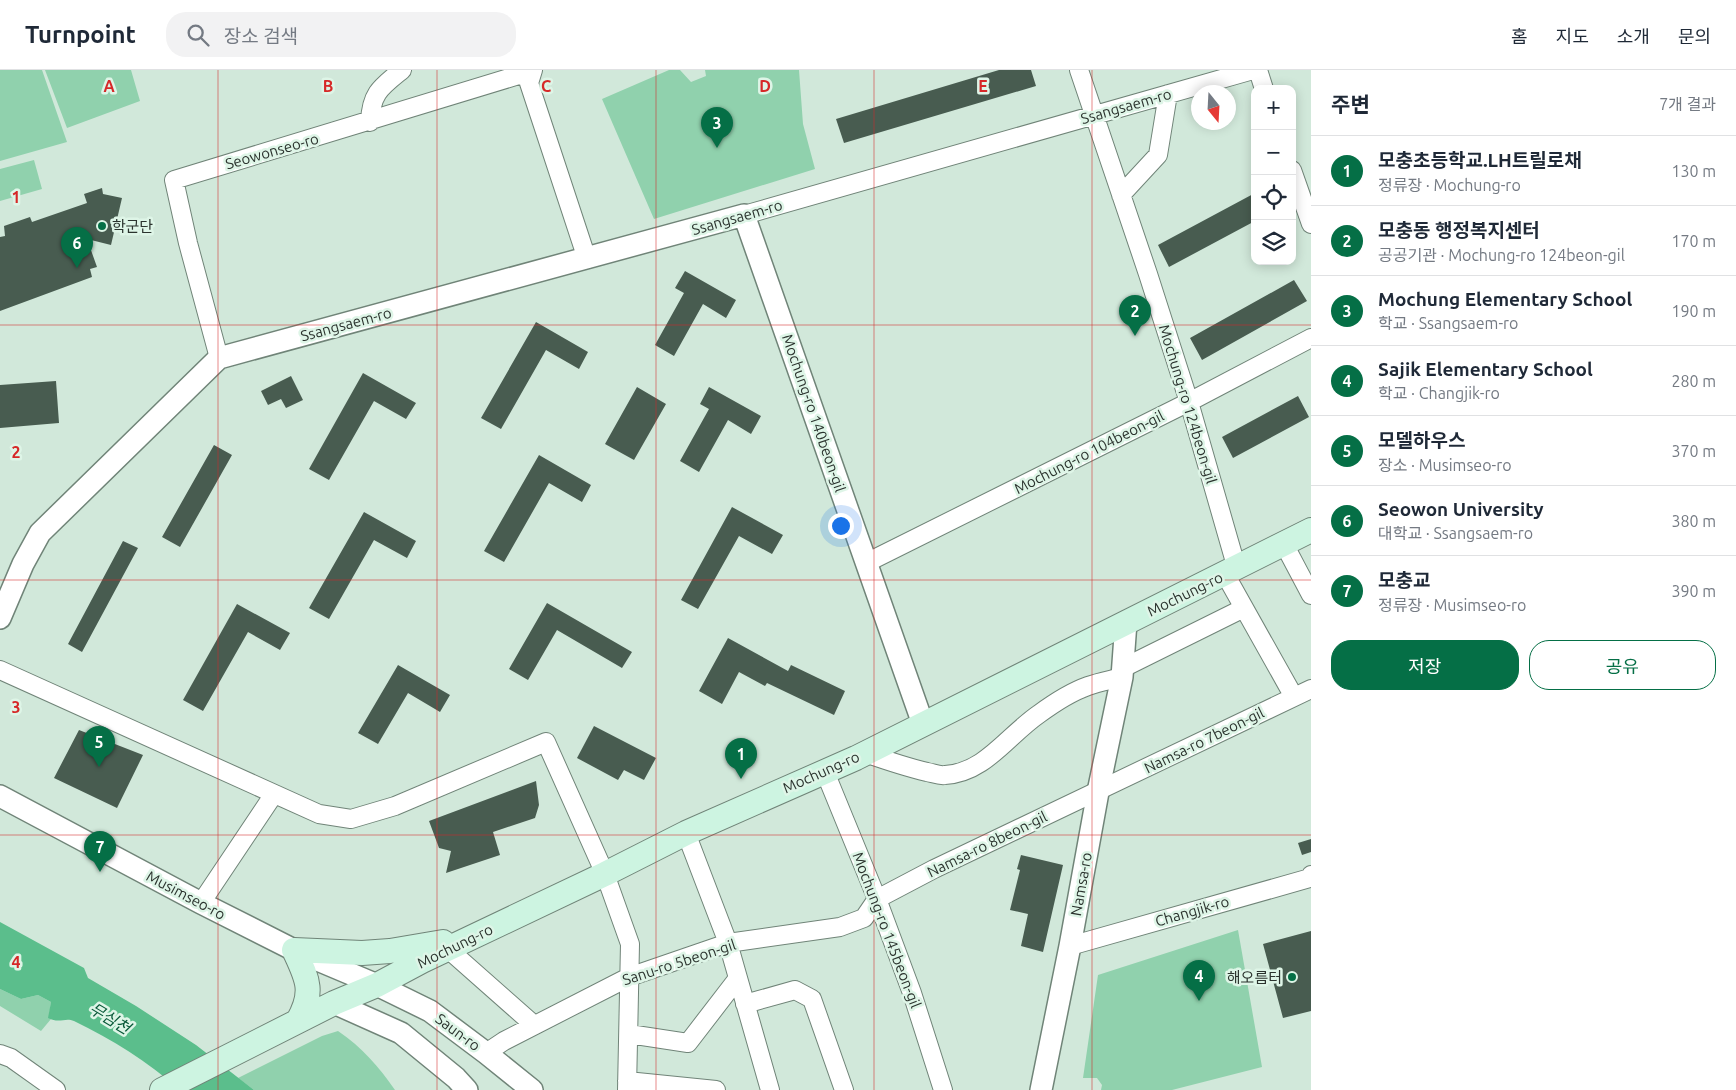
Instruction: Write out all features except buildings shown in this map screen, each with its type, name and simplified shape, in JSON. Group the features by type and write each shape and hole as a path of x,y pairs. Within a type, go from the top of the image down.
{"main road":[{"name":"Mochung-ro","path":"162,1090 330,1004 377,985 686,833 865,753 1311,530"},
{"path":"298,1021 307,1004 308,986 294,950 390,951 479,934"}],"street":[{"path":"370,122 370,109 378,90 402,70"},
{"name":"Mochung-ro 124beon-gil","path":"1079,70 1122,195 1189,402 1231,571 1244,608 1294,697"},
{"name":"Ssangsaem-ro","path":"0,618 23,564 40,533 219,358 587,259 1253,70"},
{"path":"1258,70 1263,85"},
{"name":"Seowonseo-ro","path":"219,358 188,243 174,180 533,71"},
{"name":"Seowonseo-ro","path":"533,71 529,82 587,259"},
{"path":"1122,195 1158,155 1168,94"},
{"path":"1294,175 1311,224"},
{"name":"Mochung-ro 140beon-gil","path":"744,215 923,724"},
{"name":"Mochung-ro 104beon-gil","path":"866,563 1189,402 1311,338"},
{"path":"1284,544 1311,595"},
{"path":"865,753 905,767 943,776 970,770 985,761 1037,714 1062,698 1122,672 1244,608"},
{"name":"Namsa-ro","path":"1041,1090 1122,672 1126,622"},
{"path":"0,670 319,814 351,819 395,806 546,742 605,874 630,944 627,1086 716,1090"},
{"name":"Namsa-ro 7beon-gil","path":"1098,792 1311,689"},
{"name":"Mochung-ro 145beon-gil","path":"825,772 877,899 912,993 943,1090"},
{"name":"Namsa-ro 8beon-gil","path":"877,899 934,869 1098,792"},
{"path":"201,903 274,794"},
{"name":"Musimseo-ro","path":"0,796 201,903 294,950 377,985"},
{"path":"686,833 728,943 770,1090"},
{"name":"Changjik-ro","path":"1070,946 1311,877"},
{"name":"Sanu-ro 5beon-gil","path":"486,1053 504,1041 629,977 728,943 840,928 864,918 877,899"},
{"path":"448,949 534,1026"},
{"path":"629,1034 688,1043 738,978"},
{"name":"Saun-ro","path":"377,985 430,1011 532,1090"},
{"path":"745,1004 795,990 812,998 844,1090"},
{"path":"330,1004 401,1033 456,1078 467,1090"},
{"path":"0,1054 11,1058 56,1090"}],"shaded area":[{"path":"0,70 42,70 67,142 0,161"},
{"path":"45,70 131,70 140,101 67,128"},
{"path":"669,70 680,70 691,82 706,76 705,70 799,70 803,124 815,169 654,219 602,99"},
{"path":"34,160 42,189 0,201 0,169"},
{"path":"1238,930 1262,1067 1172,1090 1101,1090 1102,1085 1097,1078 1083,1078 1098,975"},
{"path":"0,989 21,999 38,995 51,1002 49,1017 51,1019 41,1031 0,1006"},
{"path":"338,1031 370,1058 395,1090 254,1090 238,1078 322,1036"}],"water":[{"name":"무심천","path":"0,922 84,968 88,978 136,1006 196,1045 254,1090 180,1090 142,1060 102,1036 74,1021 48,1018 51,1002 38,995 21,999 0,989"}],"place":[{"name":"Mochung Elementary School","path":"717,148"},
{"name":"학군단","path":"102,226"},
{"name":"Seowon University","path":"77,268"},
{"name":"모충동 행정복지센터","path":"1135,336"},
{"name":"모델하우스","path":"99,767"},
{"name":"모충초등학교.LH트릴로채","path":"741,779"},
{"name":"모충교","path":"100,872"},
{"name":"해오름터","path":"1292,977"},
{"name":"Sajik Elementary School","path":"1199,1001"}]}
